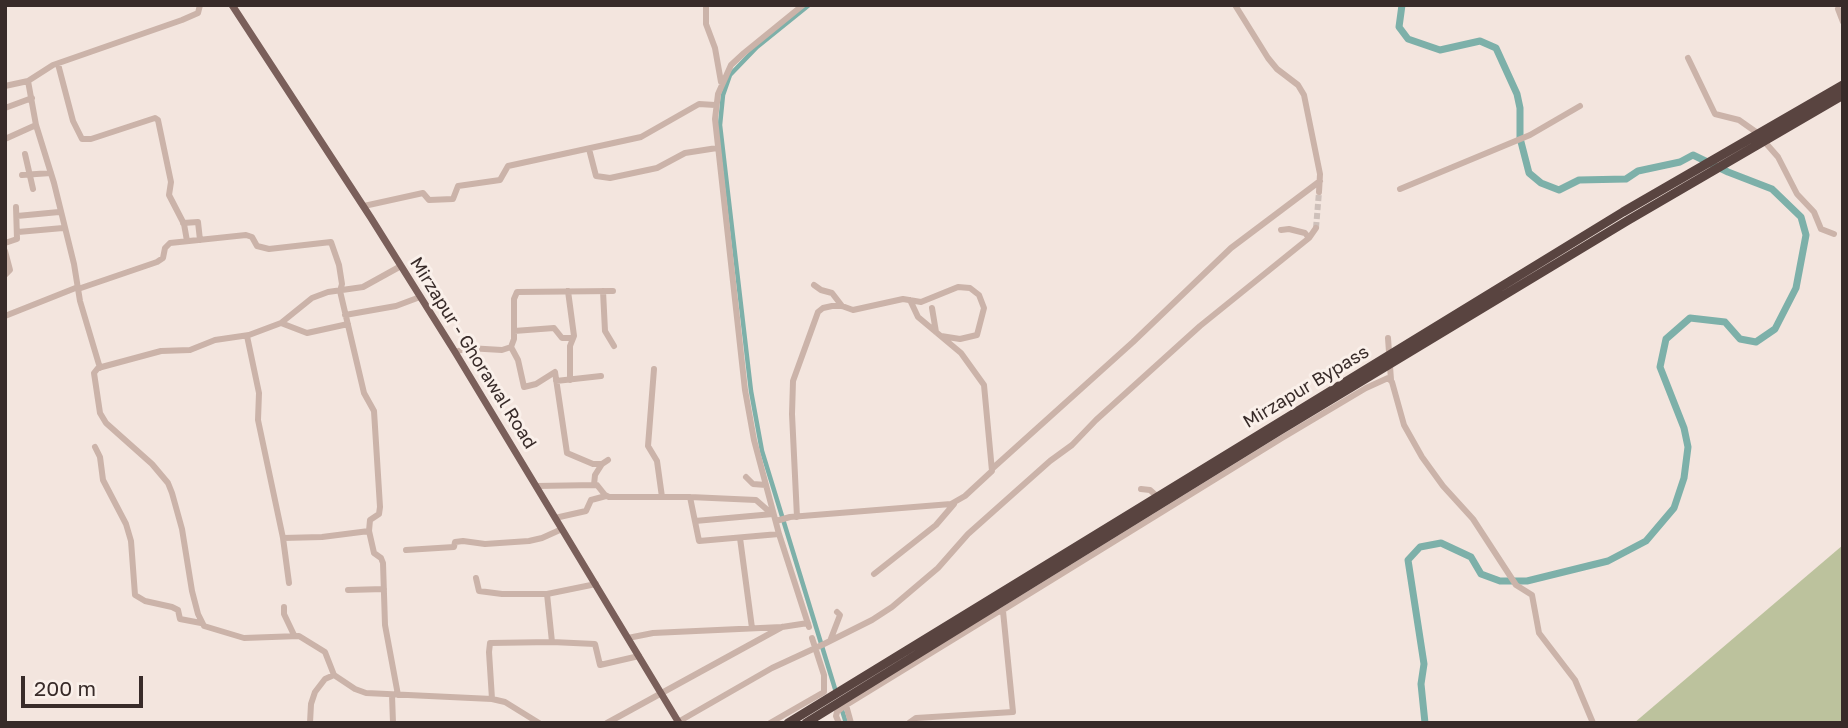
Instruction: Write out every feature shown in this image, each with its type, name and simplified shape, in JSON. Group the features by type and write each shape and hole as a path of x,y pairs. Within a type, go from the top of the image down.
{"highway":[{"name":"Mirzapur Bypass","path":"1761,137 1843,85"},
{"name":"Mirzapur Bypass","path":"806,723 1161,500 1625,216 1761,137 1843,95"},
{"name":"Mirzapur Bypass","path":"788,723 1161,500"}],"main road":[{"name":"Mirzapur - Ghorawal Road","path":"232,5 364,206 678,722"}],"street":[{"path":"5,86 28,81 58,64 183,20 198,13 200,5"},
{"path":"706,5 706,24 715,48 721,84"},
{"path":"788,5 792,14"},
{"path":"628,638 653,633 808,625 779,534 754,440 717,148 715,105 721,84 737,60 803,5"},
{"path":"1235,5 1244,23 1278,69 1298,85 1304,95 1320,181 1319,192"},
{"path":"1838,9 1843,22"},
{"path":"1688,58 1714,114 1739,120 1761,137 1778,157 1797,194 1814,212 1821,229 1834,234"},
{"path":"58,64 73,121 82,139 91,139 155,118 158,120 171,181 169,195 183,223 187,241"},
{"path":"28,81 36,125 51,173 100,368"},
{"path":"5,108 32,99"},
{"path":"364,206 423,192 429,200 453,199 458,186 500,180 508,166 641,137 699,104 715,105"},
{"path":"1400,189 1530,135 1580,106"},
{"path":"5,139 36,125"},
{"path":"589,149 596,176 610,178 657,168 685,153 717,148"},
{"path":"25,154 33,189"},
{"path":"22,175 51,173"},
{"path":"874,574 936,526 955,503 1133,342 1231,248 1320,181"},
{"path":"5,243 16,241 16,206"},
{"path":"17,216 60,212"},
{"path":"38,214 42,230"},
{"path":"183,223 197,221 200,240"},
{"path":"18,232 63,228"},
{"path":"678,722 731,690 880,615 928,577 962,539 1050,461 1072,445 1190,335 1309,238 1316,228"},
{"path":"1282,230 1305,233 1309,238"},
{"path":"5,316 157,262 163,258 168,244 246,235 251,237 257,246 270,249 331,242 339,265 342,285 340,290 365,399 374,411 380,507 379,514 370,520 369,531 374,553 383,560 385,625 395,695 393,723"},
{"path":"5,251 10,270 5,275"},
{"path":"201,623 190,583 173,493 158,470 102,417 94,373 100,368 160,351 190,350 215,340 247,336 281,323 312,298 324,293 363,286 401,266"},
{"path":"814,285 822,291 832,293 842,306"},
{"path":"793,517 794,375 802,360 818,312 828,307 842,306 853,310 898,299 925,301 962,286 979,295 984,308 977,335 960,339 939,334"},
{"path":"594,485 595,475 605,462 593,464 567,453 554,372 536,384 524,387 512,347 515,292 613,290"},
{"path":"568,291 573,338 570,346 570,380"},
{"path":"603,291 605,331 614,346"},
{"path":"345,315 396,306 420,298"},
{"path":"910,300 918,317 961,353 985,385 993,468"},
{"path":"932,309 939,334"},
{"path":"281,323 307,333 348,324"},
{"path":"514,331 554,328 562,338 573,338"},
{"path":"247,336 259,393 258,420 283,538 289,583"},
{"path":"1388,338 1391,380 1400,415 1413,444 1443,486 1473,519 1514,582 1533,597 1539,633 1575,680 1593,723"},
{"path":"454,352 468,348 502,350 512,347"},
{"path":"654,369 648,446 657,461 662,497"},
{"path":"556,381 601,376"},
{"path":"839,723 835,717 842,708 1366,388 1386,378 1391,380"},
{"path":"96,447 103,480 126,524 131,541 134,573 132,584 135,595 145,601 178,610 180,619 201,623 209,629 244,638 294,635 302,637 325,652 334,675 360,692 492,699 511,704 539,723"},
{"path":"746,477 753,484 766,485"},
{"path":"536,486 594,485 602,488 607,496"},
{"path":"1141,489 1150,490 1161,500"},
{"path":"555,518 586,511 592,500 607,496 755,500 776,517"},
{"path":"690,497 701,541 779,534"},
{"path":"695,521 793,517 955,503"},
{"path":"406,550 454,547 456,542 463,541 485,544 529,541 562,529"},
{"path":"283,538 322,537 369,531"},
{"path":"740,538 752,628"},
{"path":"476,578 477,589 486,593 547,594 596,584"},
{"path":"348,590 384,589"},
{"path":"547,594 552,642"},
{"path":"284,607 284,614 294,635"},
{"path":"909,723 914,718 924,720 1013,712 1003,610"},
{"path":"770,723 824,692 822,645 839,615 837,612"},
{"path":"607,723 782,627"},
{"path":"812,638 822,645"},
{"path":"492,699 490,643 595,644 600,665 639,656"},
{"path":"310,723 315,692 325,679 334,675"},
{"path":"842,708 851,723"}],"green space":[{"path":"1843,545 1843,723 1634,723"}],"waterway":[{"path":"809,5 757,47 730,75 723,95 720,125 751,391 762,451 836,692"},
{"path":"1402,5 1399,27 1408,39 1440,50 1480,41 1496,48 1517,94 1520,138 1529,173 1541,183 1559,190 1579,180 1626,179 1638,171 1680,162 1693,155 1772,189 1801,217 1806,235 1796,288 1775,329 1756,342 1740,339 1725,322 1690,318 1666,339 1660,367 1684,428 1688,447 1684,478 1674,508 1646,541 1608,561 1527,581 1500,581 1481,574 1471,557 1441,543 1420,547 1408,560 1424,664 1421,684 1425,723"},
{"path":"841,707 846,723"}],"tunnel":[{"path":"1316,228 1319,192"}]}
